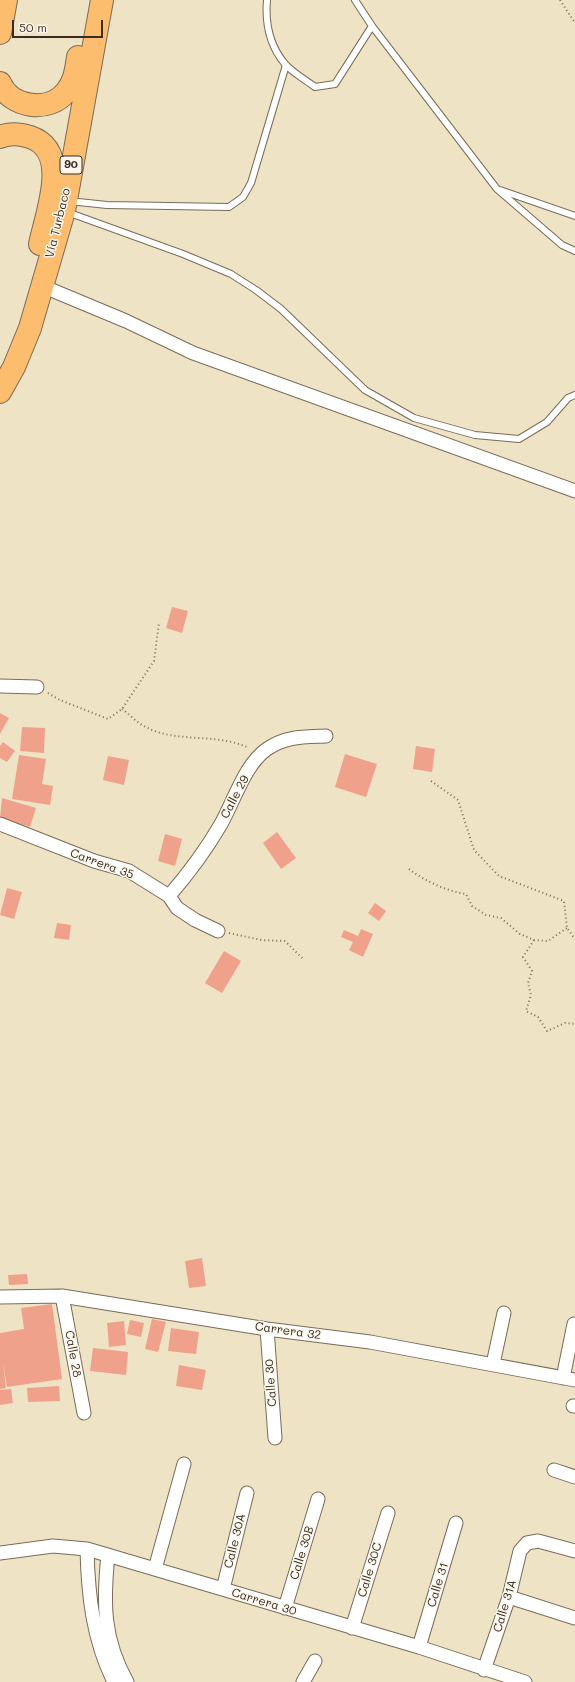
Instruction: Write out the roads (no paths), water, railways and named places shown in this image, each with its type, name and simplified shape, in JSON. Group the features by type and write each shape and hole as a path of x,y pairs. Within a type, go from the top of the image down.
{"highway":[{"path":"0,33 6,0"},
{"path":"0,83 13,98 26,104 39,106 52,102 66,93 74,80 90,0"},
{"name":"Vía Turbaco","path":"0,392 14,367 30,328 64,205 102,0"},
{"path":"0,137 20,134 35,139 48,151 53,161 55,177 28,297 30,328"}],"street":[{"path":"42,286 126,321 193,353 575,491"},
{"path":"0,686 37,687"},
{"name":"Calle 29","path":"169,896 187,875 220,825 254,761 267,749 291,737 326,736"},
{"name":"Carrera 35","path":"0,824 94,861 129,872 169,896 177,908 195,920 218,931"},
{"name":"Carrera 32","path":"0,1297 62,1296 267,1329 370,1342 569,1379"},
{"name":"Calle 28","path":"62,1296 84,1413"},
{"path":"493,1364 504,1313"},
{"path":"569,1379 574,1324"},
{"name":"Calle 30","path":"267,1329 275,1438"},
{"path":"155,1569 184,1464"},
{"path":"554,1470 575,1477"},
{"name":"Calle 30A","path":"223,1589 248,1493"},
{"name":"Calle 30B","path":"285,1608 318,1499"},
{"name":"Calle 30C","path":"352,1628 388,1513"},
{"name":"Calle 31","path":"419,1647 456,1523"},
{"name":"Calle 31A","path":"484,1670 509,1598 520,1551 527,1543 538,1541 575,1551"},
{"name":"Carrera 30","path":"0,1553 53,1546 87,1549 419,1647 484,1670 524,1682"},
{"path":"87,1549 88,1580 93,1624 106,1666 114,1682"},
{"path":"108,1555 104,1588 104,1612 107,1634 117,1665 127,1682"},
{"path":"509,1598 575,1618"},
{"path":"303,1682 315,1661"}],"lane":[{"path":"267,0 266,11 271,41 286,65 315,87 335,84 372,26"},
{"path":"355,0 372,26 497,189 562,245 575,251"},
{"path":"64,205 229,207 243,197 252,183 286,65"},
{"path":"497,189 575,216"},
{"path":"64,205 231,274 256,290 280,309 366,390 414,418 475,435 519,439 547,422 568,398 575,395"}]}
